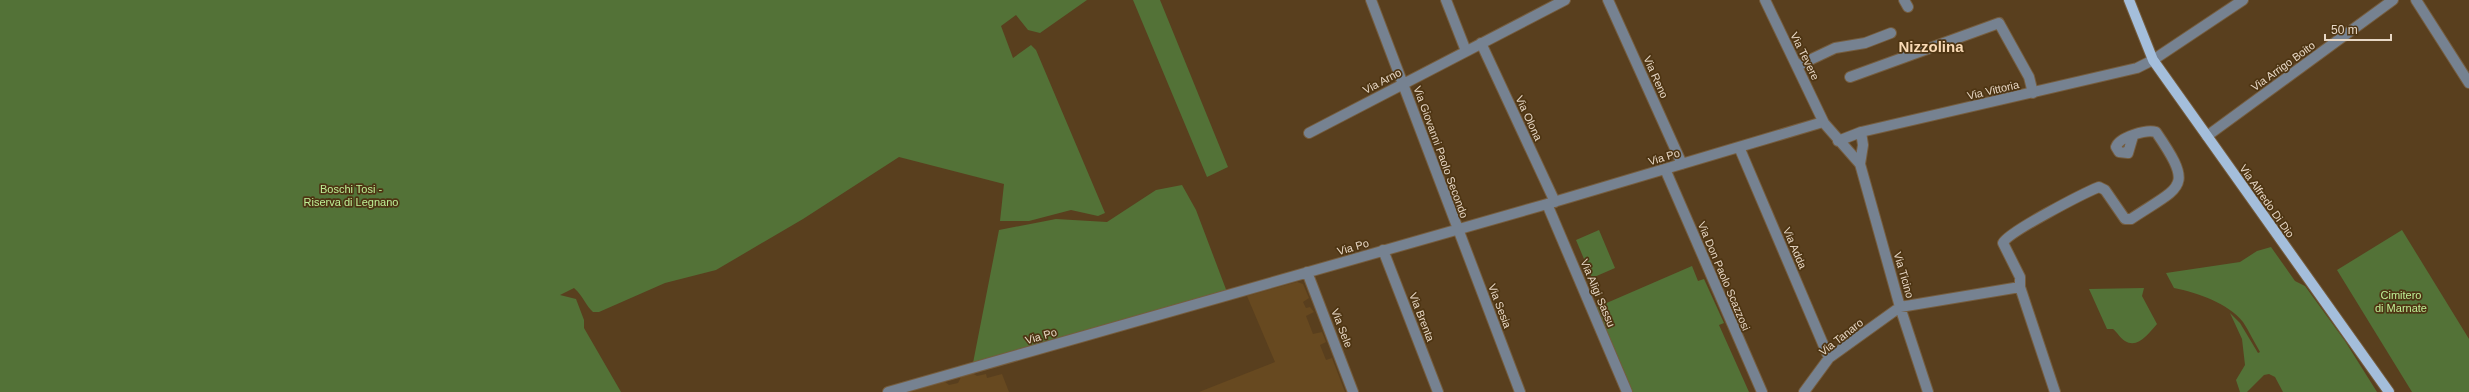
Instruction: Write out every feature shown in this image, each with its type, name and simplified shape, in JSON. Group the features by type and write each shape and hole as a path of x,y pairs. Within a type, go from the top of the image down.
{"main road":[{"name":"Via Alfredo Di Dio","path":"2128,0 2153,60 2389,392"},
{"name":"Via Alfredo Di Dio","path":"2362,355 2384,392"}],"street":[{"name":"Via Giovanni Paolo Secondo","path":"1371,0 1457,230"},
{"path":"1446,0 1466,51"},
{"name":"Via Arno","path":"1309,133 1565,0"},
{"name":"Via Reno","path":"1608,0 1682,164"},
{"name":"Via Tevere","path":"1765,0 1823,122 1838,141 1860,164"},
{"name":"Via Vittoria","path":"1838,141 1861,132 2137,68 2153,60 2243,0"},
{"name":"Via Arrigo Boito","path":"2207,136 2393,0"},
{"path":"2416,0 2469,83"},
{"path":"1850,77 1999,24 2029,77 2033,93"},
{"path":"1797,66 1835,48 1865,44 1891,33"},
{"name":"Via Olona","path":"1481,43 1551,203"},
{"name":"Via Po","path":"888,392 1551,203 1823,122"},
{"path":"2056,392 2020,287 2020,278 2003,243 2008,236 2098,187 2105,190 2125,219 2130,219 2176,188 2180,181 2178,168 2156,132 2145,131 2133,136"},
{"path":"1860,164 1863,145 1861,132"},
{"path":"1846,150 1857,152 1863,145"},
{"name":"Via Adda","path":"1739,147 1830,358"},
{"name":"Via Ticino","path":"1860,164 1900,307 1928,392"},
{"name":"Via Don Paolo Scazzosi","path":"1665,169 1762,392"},
{"name":"Via Aligi Sassu","path":"1551,203 1626,392"},
{"name":"Via Sesia","path":"1457,230 1520,392"},
{"name":"Via Brenta","path":"1383,250 1438,392"},
{"name":"Via Sele","path":"1307,272 1353,392"},
{"path":"1900,307 2020,287"},
{"name":"Via Tanaro","path":"1804,392 1830,358 1900,307"}],"shaded area":[{"path":"1297,282 1303,284 1309,298 1303,302 1306,308 1310,307 1314,312 1306,316 1313,334 1322,332 1326,342 1320,345 1326,360 1332,358 1345,392 1199,392 1275,362 1247,296"},
{"path":"972,373 977,376 986,374 987,378 1002,374 1009,392 905,392 944,381 949,385 958,383 961,377"}],"green space":[{"name":"Boschi Tosi - Riserva di Legnano","path":"0,0 1087,0 1040,33 1028,30 1016,15 1001,26 1013,58 1031,45 1036,50 1105,213 1098,216 1071,210 1029,221 1000,221 1004,184 899,157 803,219 716,270 665,283 599,312 593,312 574,288 560,295 576,299 584,320 584,328 621,392 0,392"},
{"path":"1133,0 1160,0 1228,167 1207,177"},
{"path":"1182,185 1196,210 1227,292 973,363 999,230 1056,219 1107,222 1156,190"},
{"path":"1599,230 1615,268 1592,278 1576,240"},
{"name":"Cimitero di Marnate","path":"2402,230 2469,339 2469,392 2412,392 2337,270"},
{"path":"2271,247 2295,281 2305,286 2345,341 2377,392 2283,392 2275,377 2269,374 2264,375 2247,392 2240,392 2236,380 2245,365 2242,339 2230,313 2240,323 2258,353 2260,352 2245,325 2237,315 2221,304 2202,296 2174,288 2166,273 2240,262 2257,251"},
{"path":"1692,266 1698,281 1704,279 1724,323 1719,325 1749,392 1631,392 1595,308"},
{"path":"2144,288 2142,296 2157,324 2139,342 2130,343 2123,340 2113,329 2107,329 2089,289"}],"district":[{"name":"Nizzolina","path":"1931,47"}]}
